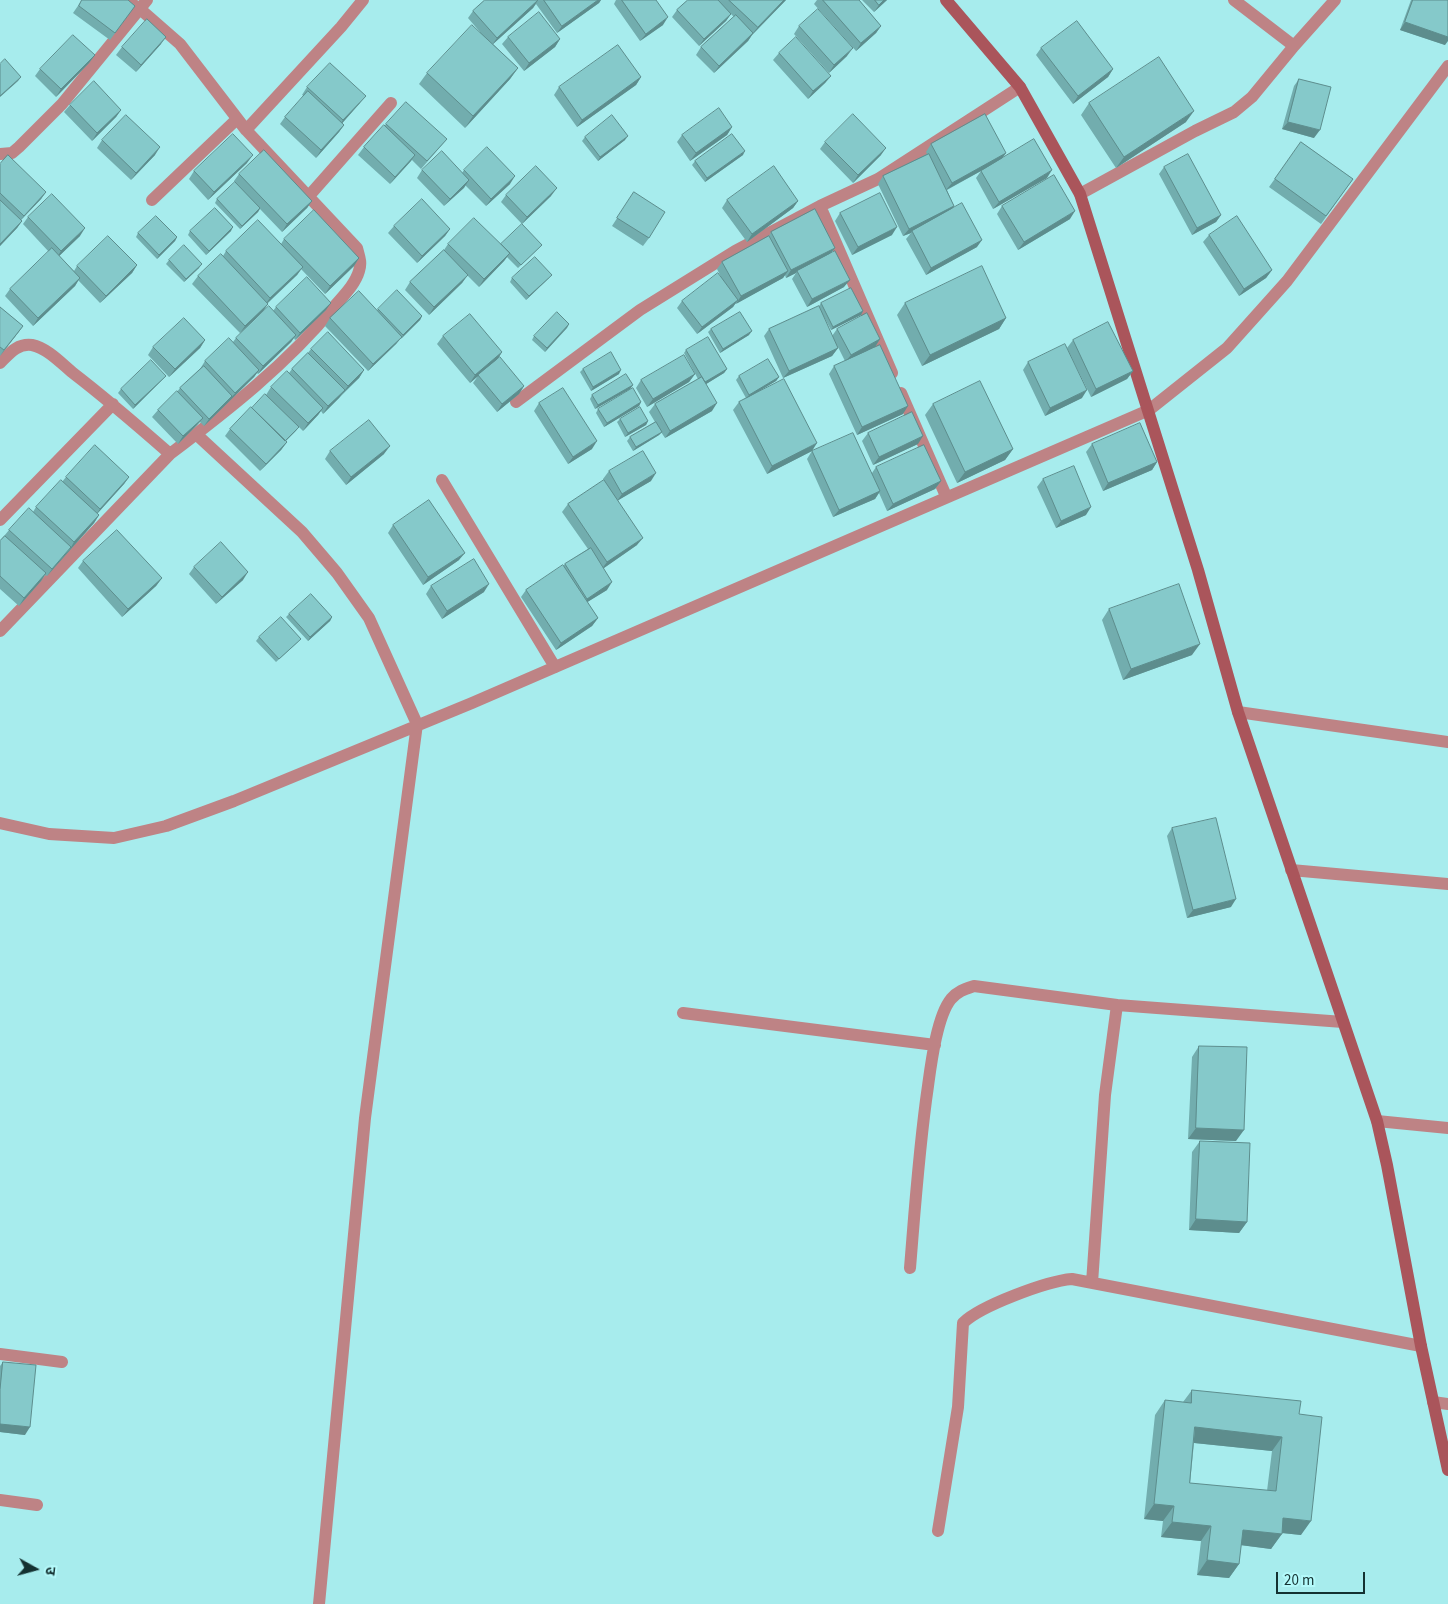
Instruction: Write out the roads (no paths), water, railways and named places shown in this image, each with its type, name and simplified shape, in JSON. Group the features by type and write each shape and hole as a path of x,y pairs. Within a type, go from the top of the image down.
{"street":[{"path":"0,632 170,454 266,378 319,325 353,284 361,260 357,248 246,130 180,44 144,5 126,0"},
{"path":"246,130 341,27 363,0"},
{"path":"946,0 1020,88 1080,194 1198,570 1238,712 1377,1121 1387,1164 1421,1346 1448,1470"},
{"path":"1234,0 1294,46"},
{"path":"1080,194 1195,131 1234,112 1252,97 1335,0"},
{"path":"0,154 12,153 62,104 144,5"},
{"path":"0,823 49,834 114,838 166,826 234,801 417,724 472,703 946,496 1149,410 1227,348 1287,281 1448,66"},
{"path":"516,402 640,310 735,251 820,206 878,179 1020,88"},
{"path":"308,197 391,103"},
{"path":"152,200 238,119"},
{"path":"820,206 946,496"},
{"path":"0,363 15,348 32,345 46,352 113,404 170,454"},
{"path":"0,520 113,404"},
{"path":"196,434 302,532 337,573 369,618 417,724 365,1118 319,1604"},
{"path":"442,480 555,666"},
{"path":"1238,712 1448,742"},
{"path":"1291,870 1448,884"},
{"path":"910,1268 919,1149 938,1028 950,1000 961,990 974,986 1118,1005 1343,1022"},
{"path":"1092,1283 1105,1094 1118,1005"},
{"path":"683,1013 935,1045"},
{"path":"1377,1121 1448,1128"},
{"path":"938,1531 958,1407 963,1323 971,1316 990,1306 1060,1280 1072,1279 1421,1346"},
{"path":"0,1354 62,1362"},
{"path":"1433,1402 1448,1404"},
{"path":"0,1500 37,1505"}]}
